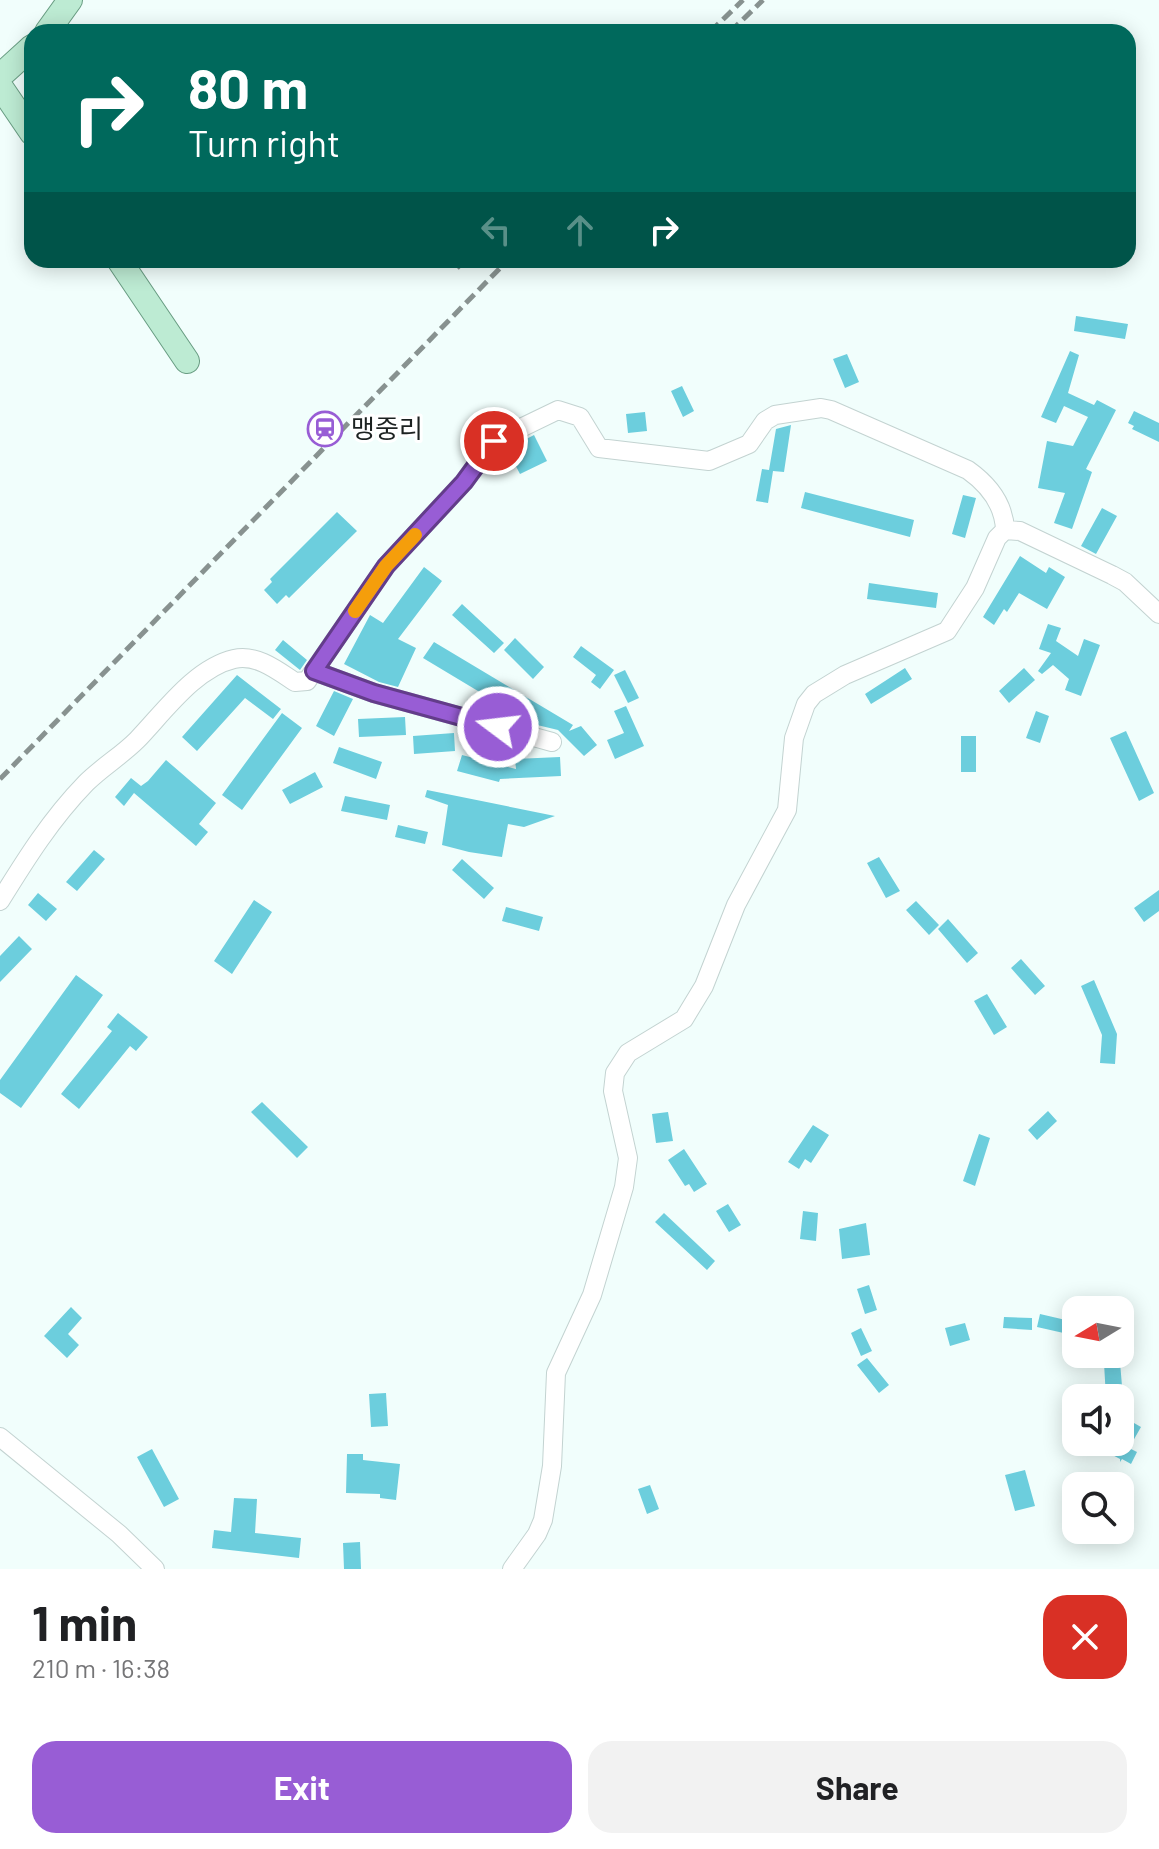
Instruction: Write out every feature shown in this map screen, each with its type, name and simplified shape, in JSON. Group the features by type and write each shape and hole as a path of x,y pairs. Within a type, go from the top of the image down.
{"main road":[{"path":"53,24 70,0"},
{"path":"0,76 24,54"},
{"path":"0,86 24,121"},
{"path":"124,268 187,361"}],"street":[{"path":"0,901 14,874 65,805 103,767 127,750 206,672 237,658 260,660 295,682 307,681 386,566 464,482 483,452 503,435 550,411 567,410 580,417 599,448 709,461 749,444 765,421 775,415 796,410 831,410 968,470 981,479 997,500 1005,530"},
{"path":"512,1569 537,1534 543,1520 552,1466 556,1373 592,1295 627,1172 625,1143 613,1091 615,1073 628,1053 684,1019 704,986 736,905 787,810 794,738 806,704 814,694 845,675 947,631 975,588 997,538 1005,530 1020,531 1125,582 1159,614"},
{"path":"314,671 374,693 552,742"},
{"path":"0,1437 119,1534 155,1569"}],"building":[{"path":"1076,316 1128,324 1125,339 1074,331"},
{"path":"1070,351 1079,355 1068,393 1094,405 1097,400 1116,410 1086,469 1092,472 1072,529 1054,523 1065,493 1038,488 1047,441 1073,446 1088,417 1064,406 1056,423 1041,417"},
{"path":"847,354 859,382 845,388 833,359"},
{"path":"682,386 694,411 683,417 671,391"},
{"path":"1134,411 1159,423 1159,442 1132,429 1134,426 1128,423"},
{"path":"645,412 647,431 628,433 626,414"},
{"path":"791,425 784,472 773,471 768,503 756,501 762,469 769,470 776,429"},
{"path":"534,435 547,461 520,474 507,449"},
{"path":"805,492 914,520 910,537 801,508"},
{"path":"963,495 976,498 965,538 952,534"},
{"path":"1102,508 1117,516 1096,554 1081,546"},
{"path":"337,512 357,531 289,598 286,595 277,604 264,590 272,582 270,579"},
{"path":"1020,556 1046,573 1049,567 1065,577 1047,609 1019,593 994,625 983,617"},
{"path":"424,567 442,581 398,639 416,648 398,687 379,682 344,664 370,615 383,623"},
{"path":"869,583 938,593 936,608 867,599"},
{"path":"462,604 504,643 494,653 452,615"},
{"path":"1048,624 1061,628 1056,641 1078,656 1084,639 1100,645 1081,696 1065,690 1069,679 1053,665 1042,674 1038,671 1051,653 1039,649"},
{"path":"515,638 544,667 533,679 504,650"},
{"path":"283,640 307,660 300,670 275,650"},
{"path":"434,642 573,725 569,731 581,726 597,745 584,756 558,730 533,724 423,658"},
{"path":"581,646 614,670 600,689 591,682 596,675 573,657"},
{"path":"905,668 912,679 871,704 865,694"},
{"path":"1024,668 1035,680 1009,703 999,691"},
{"path":"625,670 639,698 628,703 614,675"},
{"path":"237,675 281,709 273,719 245,698 197,751 182,737"},
{"path":"334,691 353,699 334,736 316,726"},
{"path":"626,706 644,746 615,759 607,740 624,733 614,711"},
{"path":"1036,711 1049,716 1040,743 1026,738"},
{"path":"282,713 302,728 242,810 222,795"},
{"path":"405,717 406,735 359,737 358,719"},
{"path":"1126,731 1154,793 1139,801 1110,738"},
{"path":"454,733 455,751 414,754 413,736"},
{"path":"961,736 976,736 976,772 961,772"},
{"path":"339,747 382,762 376,779 333,763"},
{"path":"462,755 516,769 515,759 560,757 561,776 500,779 499,782 457,771"},
{"path":"166,760 216,803 199,824 208,832 196,846 134,793 124,806 115,797 131,778 141,786 148,781"},
{"path":"315,772 323,787 290,804 282,790"},
{"path":"427,790 555,816 524,827 508,824 502,857 469,852 442,845 448,805 425,797"},
{"path":"345,796 390,805 387,820 341,811"},
{"path":"398,825 428,832 425,844 395,837"},
{"path":"94,850 105,859 77,891 66,882"},
{"path":"879,857 900,891 886,898 867,863"},
{"path":"462,859 494,888 484,899 452,870"},
{"path":"1159,890 1159,911 1144,922 1134,908"},
{"path":"38,893 57,909 46,921 28,905"},
{"path":"254,900 272,912 232,974 214,961"},
{"path":"916,901 939,925 929,935 906,910"},
{"path":"506,907 543,917 539,931 502,921"},
{"path":"948,919 978,953 967,963 938,929"},
{"path":"19,936 32,949 0,982 0,956"},
{"path":"1021,959 1045,986 1035,995 1011,968"},
{"path":"76,975 103,995 21,1108 0,1093 0,1080"},
{"path":"1094,980 1117,1034 1115,1064 1100,1063 1102,1035 1081,986"},
{"path":"987,994 1007,1027 994,1035 974,1001"},
{"path":"118,1013 148,1037 136,1051 130,1046 79,1109 61,1094 112,1031 107,1027"},
{"path":"262,1102 308,1147 297,1158 251,1112"},
{"path":"1048,1111 1057,1121 1037,1140 1028,1130"},
{"path":"668,1112 673,1141 656,1143 652,1114"},
{"path":"813,1125 829,1135 811,1163 805,1159 799,1169 788,1162"},
{"path":"979,1134 990,1138 975,1186 963,1181"},
{"path":"684,1149 707,1184 694,1192 689,1184 685,1186 668,1160"},
{"path":"728,1204 741,1225 729,1232 716,1211"},
{"path":"803,1211 818,1213 816,1241 800,1239"},
{"path":"664,1213 715,1261 707,1270 655,1222"},
{"path":"866,1223 870,1255 842,1259 839,1229"},
{"path":"869,1285 877,1310 865,1314 857,1289"},
{"path":"71,1307 82,1318 68,1334 79,1345 67,1358 44,1336"},
{"path":"1040,1314 1062,1319 1062,1333 1037,1327"},
{"path":"1004,1317 1032,1318 1032,1330 1003,1328"},
{"path":"965,1323 970,1340 950,1346 945,1328"},
{"path":"861,1328 872,1351 861,1356 851,1333"},
{"path":"867,1358 889,1385 879,1393 857,1365"},
{"path":"1104,1368 1120,1368 1122,1384 1105,1384"},
{"path":"386,1393 388,1426 371,1427 369,1394"},
{"path":"1134,1423 1141,1427 1134,1439"},
{"path":"152,1449 179,1499 164,1507 137,1457"},
{"path":"1134,1450 1137,1452 1131,1464 1122,1459 1120,1462 1114,1456 1134,1456"},
{"path":"347,1454 363,1454 363,1460 400,1464 396,1500 380,1498 380,1494 346,1493"},
{"path":"1025,1470 1035,1506 1015,1511 1005,1475"},
{"path":"650,1485 659,1509 647,1514 638,1489"},
{"path":"234,1498 257,1499 255,1533 301,1538 299,1558 212,1548 214,1530 231,1532"},
{"path":"360,1542 361,1569 344,1569 343,1543"}],"railway":[{"path":"718,24 743,0"},
{"path":"738,24 763,0"},
{"path":"0,779 500,268"}],"slow traffic":[{"path":"355,611 386,566 415,535"}],"place":[{"name":"맹중리","path":"325,429"}],"route":[{"path":"494,441 464,482 386,566 314,671 374,693 498,727"}]}
